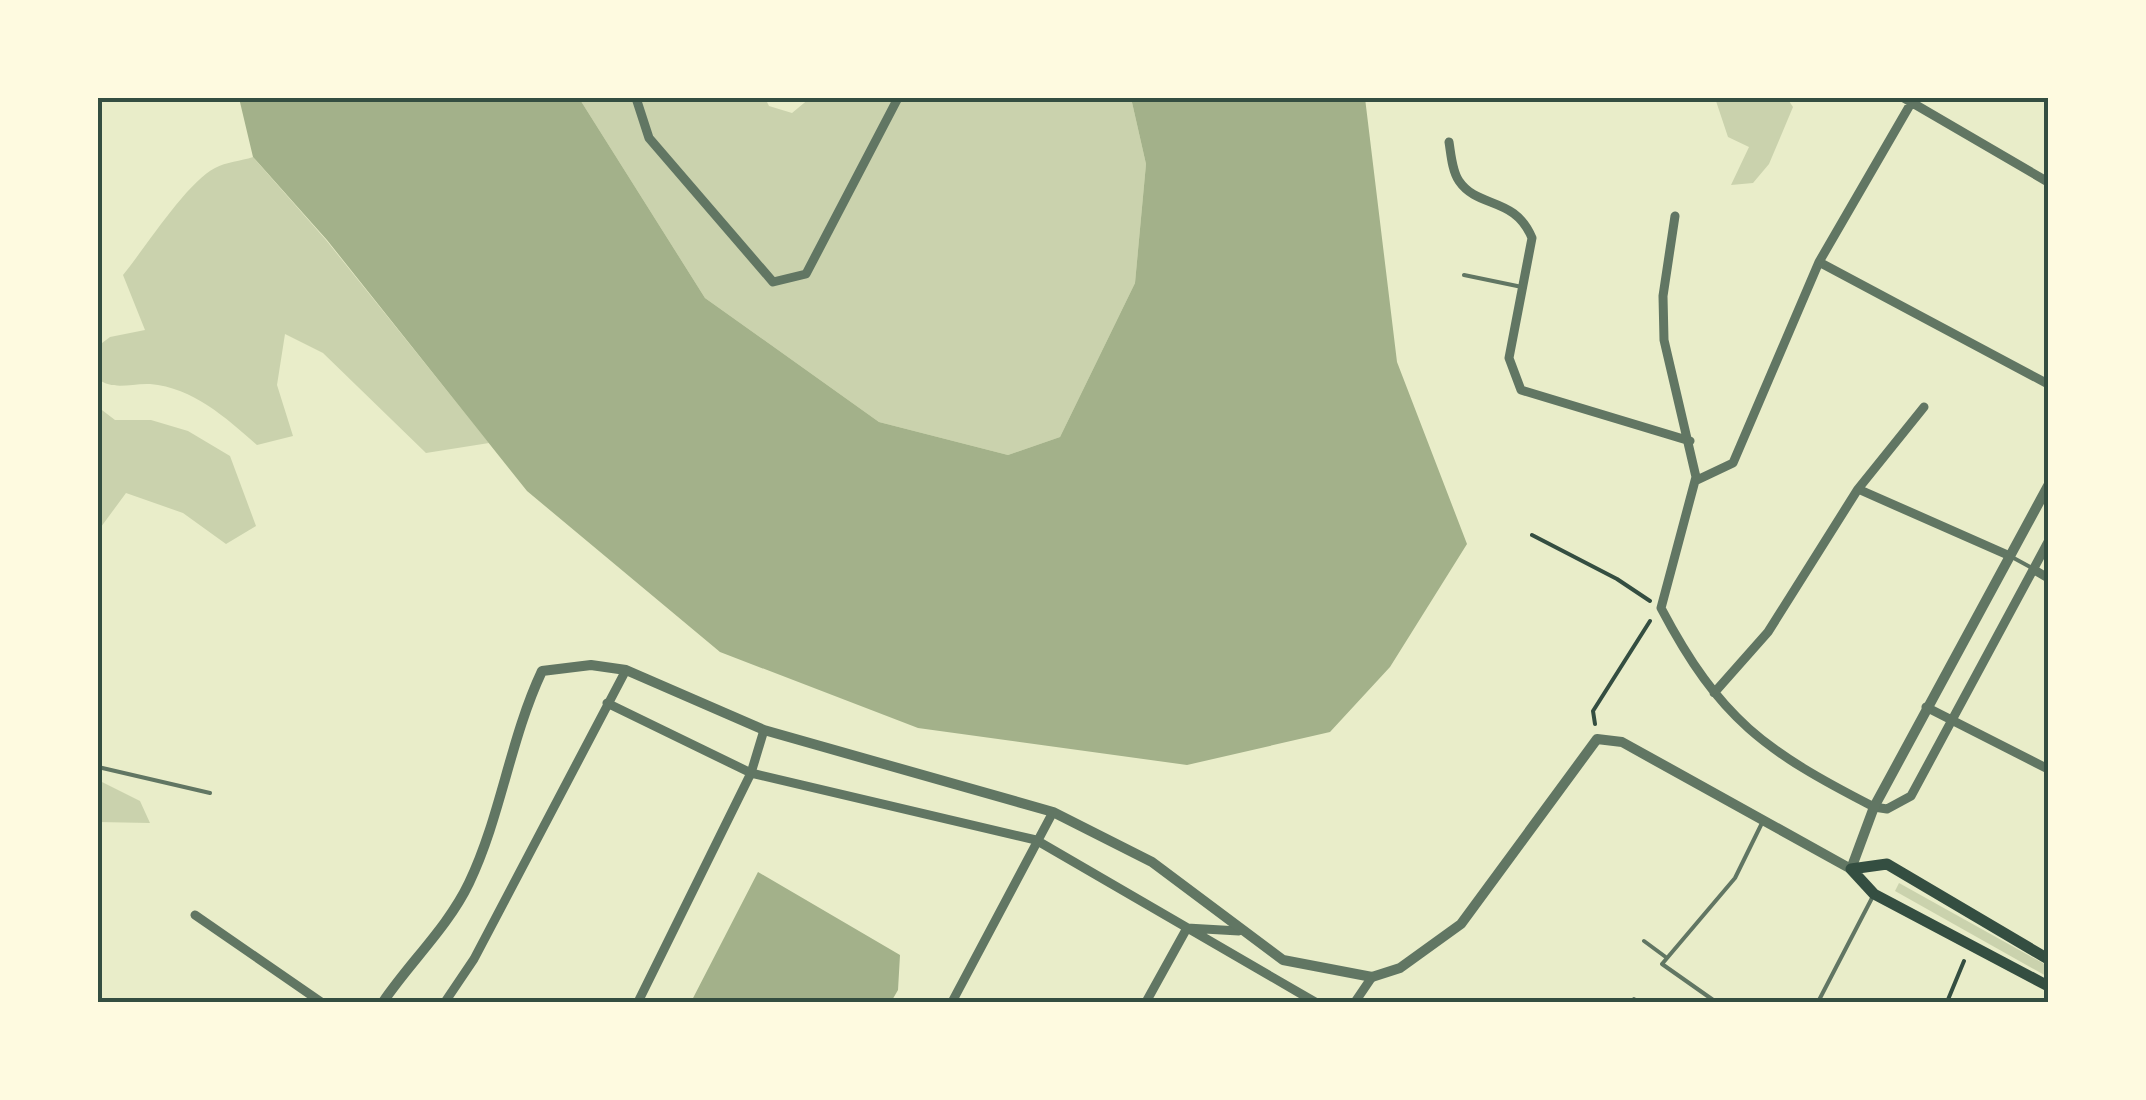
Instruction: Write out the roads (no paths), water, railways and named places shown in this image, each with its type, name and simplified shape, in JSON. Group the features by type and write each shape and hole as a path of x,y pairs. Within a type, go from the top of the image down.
{"main road":[{"path":"1851,869 1887,864 2048,958"},
{"path":"1851,869 1874,894 1972,942 2048,986"}],"street":[{"path":"636,98 649,138 774,282 806,274 898,98"},
{"path":"1695,481 1733,463 1820,262 1910,100 2048,182"},
{"path":"1448,142 1456,178 1466,188 1506,206 1524,220 1532,238 1509,358 1521,390 1690,442"},
{"path":"1674,216 1663,296 1664,340 1690,442 1695,481 1660,608 1714,693 1748,732 1792,765 1874,807 1887,809 1912,796 2048,542"},
{"path":"1820,262 2048,384"},
{"path":"1714,693 1768,632 1858,489 1924,407"},
{"path":"383,1002 456,907 470,880 518,730 542,672 591,665 626,670 764,730 1053,812 1152,862 1239,931 1283,960 1372,977 1400,968 1461,924 1597,739 1622,742 1851,869 1874,807 2048,486"},
{"path":"1858,489 2010,556"},
{"path":"2034,569 2048,578"},
{"path":"445,1002 474,959 626,670"},
{"path":"608,703 752,773 1036,840 1315,1002"},
{"path":"1926,708 1954,718 2048,769"},
{"path":"638,1002 752,773 764,730"},
{"path":"952,1002 1053,812"},
{"path":"195,915 321,1002"},
{"path":"1187,928 1239,931"},
{"path":"1146,1002 1187,928"},
{"path":"1355,1002 1372,977"}],"lane":[{"path":"1464,275 1522,287"},
{"path":"2010,556 2034,569"},
{"path":"98,767 210,793"},
{"path":"1716,1002 1662,964 1735,878 1764,819"},
{"path":"1818,1002 1874,894"},
{"path":"1644,942 1668,958"}]}
